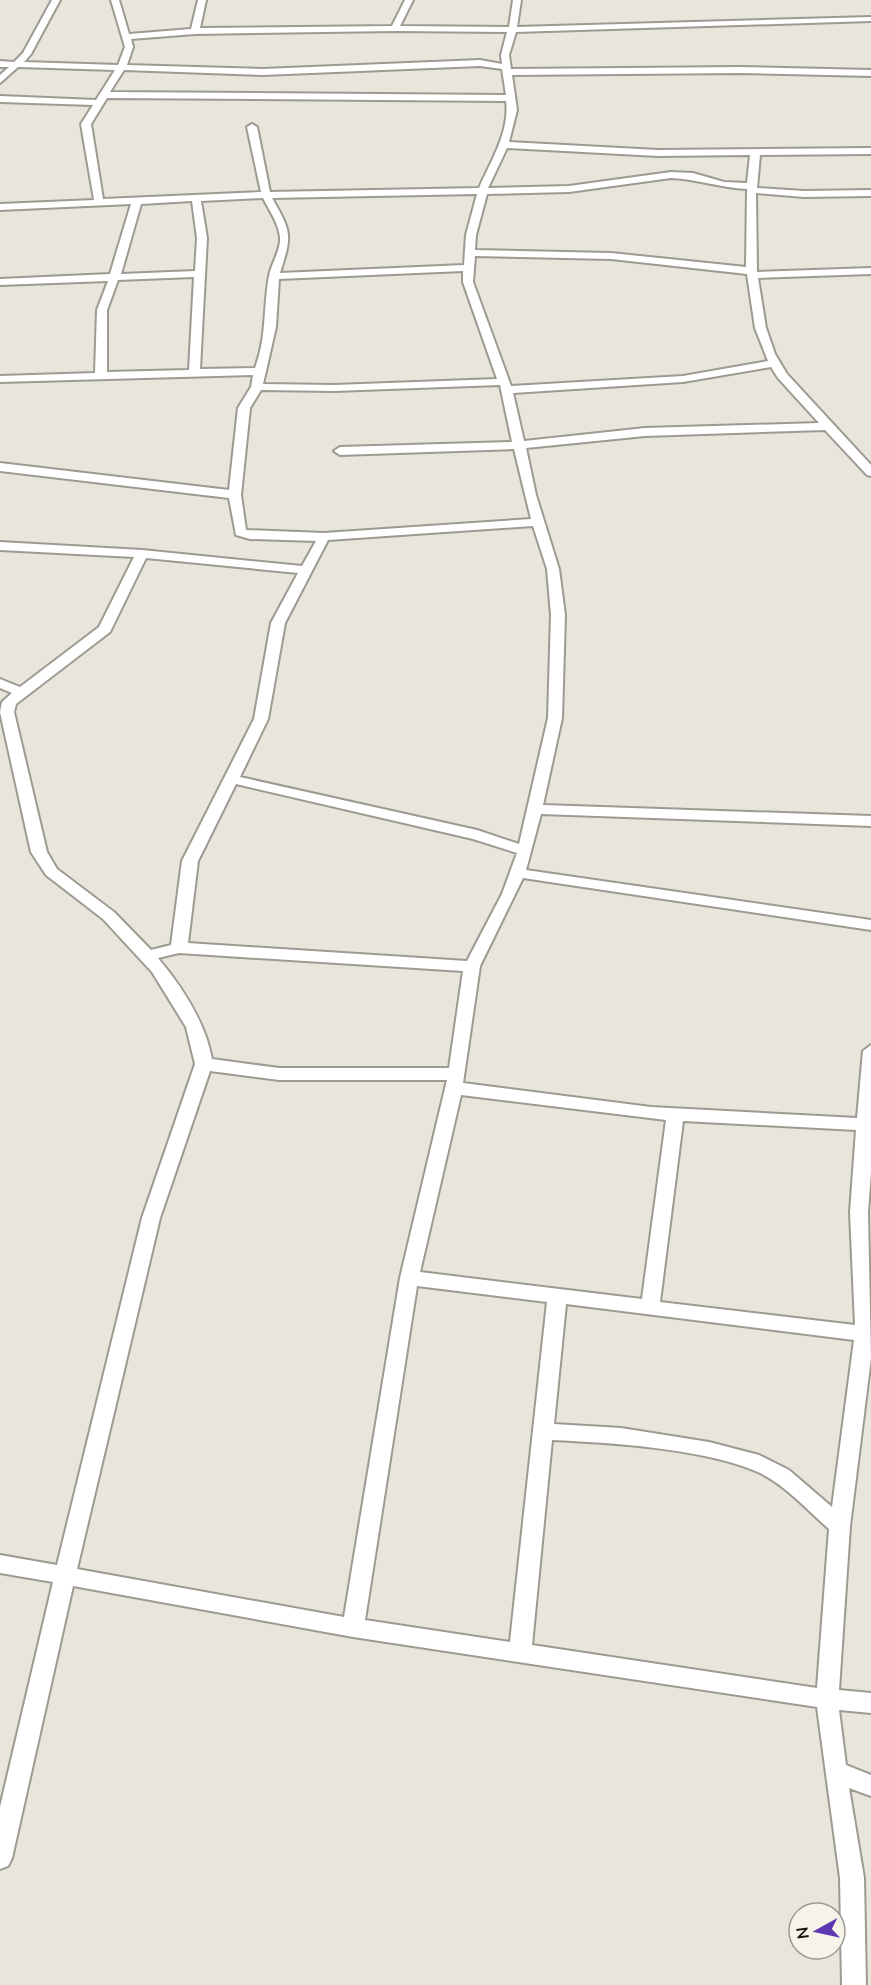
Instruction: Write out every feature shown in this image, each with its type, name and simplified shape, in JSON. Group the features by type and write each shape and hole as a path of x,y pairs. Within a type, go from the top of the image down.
{"street":[{"path":"0,80 27,54 56,0"},
{"path":"99,202 86,124 122,66 129,47 128,37 115,0"},
{"path":"195,31 202,0"},
{"path":"353,1628 409,1278 455,1081 472,966 510,894 518,873 536,809 555,718 558,615 553,569 530,495 504,386 469,288 469,253 483,189 504,145 512,110 506,65 517,0"},
{"path":"395,28 411,2"},
{"path":"128,37 195,31 395,28 511,30 678,23 871,19"},
{"path":"0,64 285,72 480,63 871,73"},
{"path":"0,99 511,98"},
{"path":"252,127 266,195 284,232 274,276 271,327 266,352 259,371 257,387 244,408 235,495 239,528 245,534 324,537 540,522"},
{"path":"504,145 755,154 871,151"},
{"path":"755,154 749,211 752,273 761,333 773,363 809,406 831,426 871,472"},
{"path":"0,207 196,197 483,189 569,189 670,175 693,176 723,184 804,194 871,193"},
{"path":"194,373 202,238 196,197"},
{"path":"101,376 102,310 137,200"},
{"path":"469,253 610,256 752,273 871,271"},
{"path":"274,276 468,268"},
{"path":"0,282 200,274"},
{"path":"257,387 504,386 682,379 773,363"},
{"path":"0,379 259,371"},
{"path":"0,391 17,379"},
{"path":"340,451 518,445 623,433 831,426"},
{"path":"0,467 142,485 172,485 235,495"},
{"path":"179,948 190,861 261,719 278,622 324,537"},
{"path":"0,546 142,554 306,570"},
{"path":"0,1858 151,1218 204,1064 203,1048 195,1028 177,997 146,956 116,921 51,872 44,863 39,852 7,712 9,702 105,629 142,554"},
{"path":"0,683 23,693"},
{"path":"231,779 477,835 525,850"},
{"path":"536,809 871,821"},
{"path":"518,873 871,925"},
{"path":"146,956 179,948 472,966"},
{"path":"854,1985 852,1878 835,1771 827,1699 840,1526 853,1409 865,1334 865,1213 871,1051"},
{"path":"204,1064 300,1075 455,1081 675,1115 868,1125"},
{"path":"650,1308 675,1115"},
{"path":"409,1278 865,1334"},
{"path":"520,1653 557,1295"},
{"path":"543,1431 643,1440 709,1450 759,1463 782,1476 840,1526"},
{"path":"0,1564 353,1628 827,1699 871,1702"},
{"path":"835,1771 871,1786"}]}
